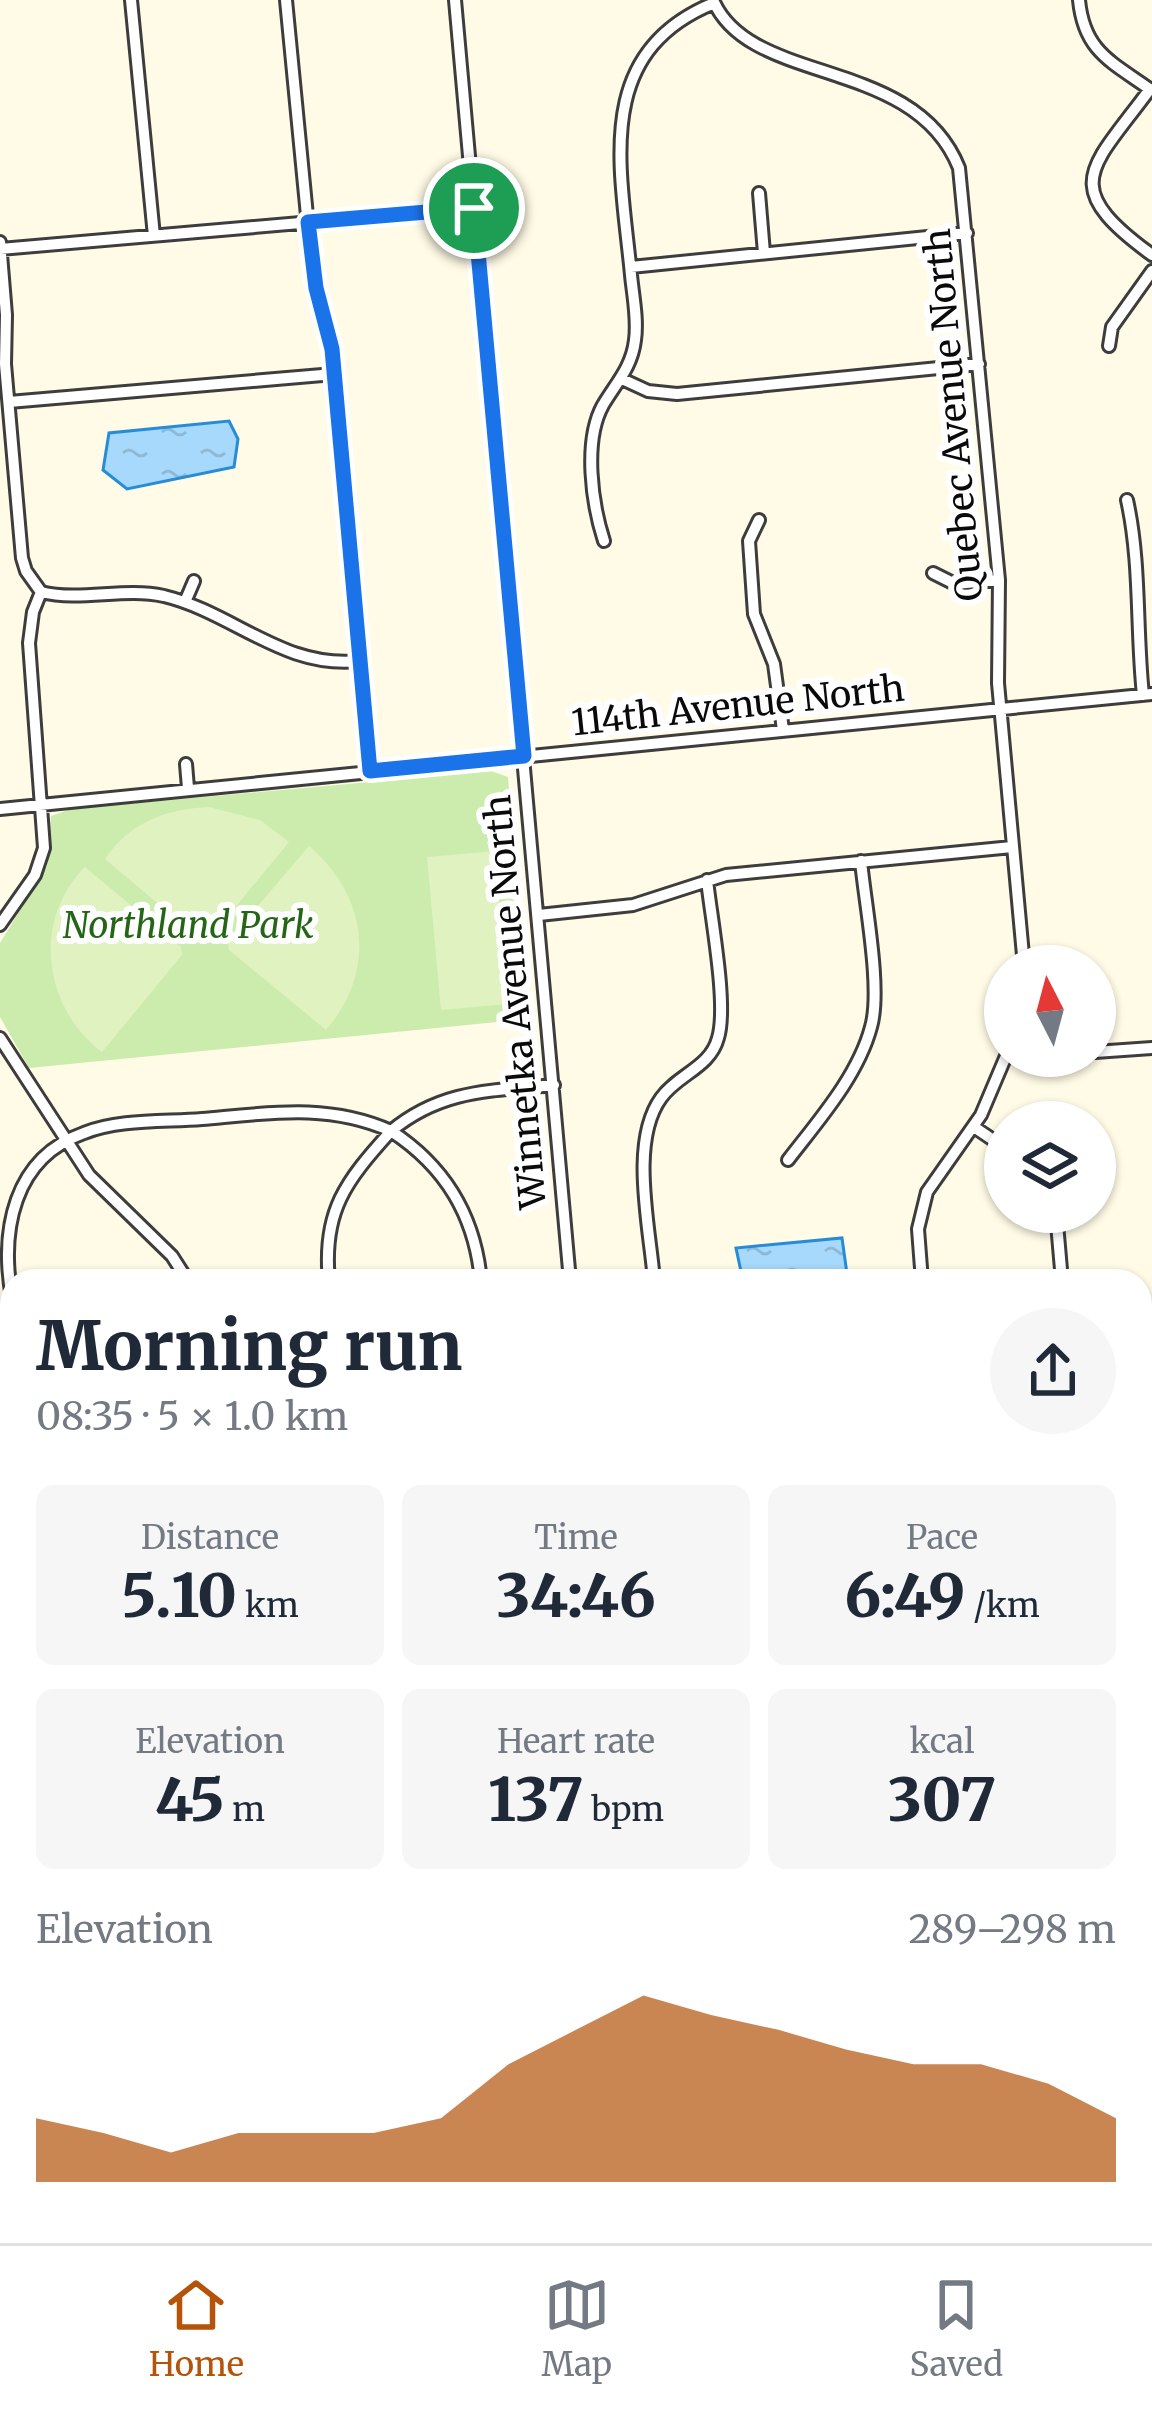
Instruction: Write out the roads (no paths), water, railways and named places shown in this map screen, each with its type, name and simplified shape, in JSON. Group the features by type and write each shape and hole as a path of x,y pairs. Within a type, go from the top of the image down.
{"street":[{"path":"131,0 154,236"},
{"path":"286,0 312,267 334,374 370,771"},
{"name":"Winnetka Avenue North","path":"455,0 569,1269"},
{"path":"1079,0 1090,45 1151,90 1100,157 1092,182 1099,210 1152,255"},
{"path":"604,541 598,523 592,439 603,404 622,380 635,341 619,144 623,102 640,64 667,27 713,1"},
{"name":"Quebec Avenue North","path":"713,1 730,26 755,43 899,101 931,121 959,168 999,580 1000,709 1022,945"},
{"path":"759,193 764,254"},
{"path":"359,661 327,663 300,657 184,602 152,594 41,592 22,558 0,246 474,208"},
{"path":"631,267 967,233"},
{"path":"1109,346 1112,327 1152,271"},
{"path":"622,380 648,391 677,394 979,364"},
{"path":"9,402 334,374"},
{"path":"1127,500 1135,553 1136,627 1147,694"},
{"path":"759,520 748,541 754,614 774,664 783,730"},
{"path":"933,573 955,584 999,580"},
{"path":"184,602 194,581"},
{"path":"0,926 40,865 45,830 29,656 30,627 41,592"},
{"name":"114th Avenue North","path":"0,805 1147,694"},
{"path":"186,764 188,788"},
{"path":"538,915 633,904 707,880 1012,847"},
{"path":"788,1160 828,1107 872,1026 874,1000 861,861"},
{"path":"653,1269 644,1160 647,1125 662,1097 707,1059 721,1032 707,880"},
{"path":"0,1037 105,1194 159,1243 179,1269"},
{"path":"1116,1051 1152,1048"},
{"path":"921,1269 919,1229 927,1192 974,1127 997,1077"},
{"path":"328,1269 326,1248 335,1205 392,1132 430,1104 453,1096 554,1085"},
{"path":"6,1269 2,1252 7,1212 26,1175 67,1140 112,1126 303,1109 343,1114 392,1132 438,1169 458,1198 479,1269"},
{"path":"974,1127 984,1134"},
{"path":"1058,1233 1061,1269"}],"water":[{"path":"229,421 238,439 234,467 127,489 103,470 109,433"},
{"path":"842,1238 846,1269 740,1269 736,1248"}],"park label":[{"name":"Northland Park","path":"188,925"}]}
